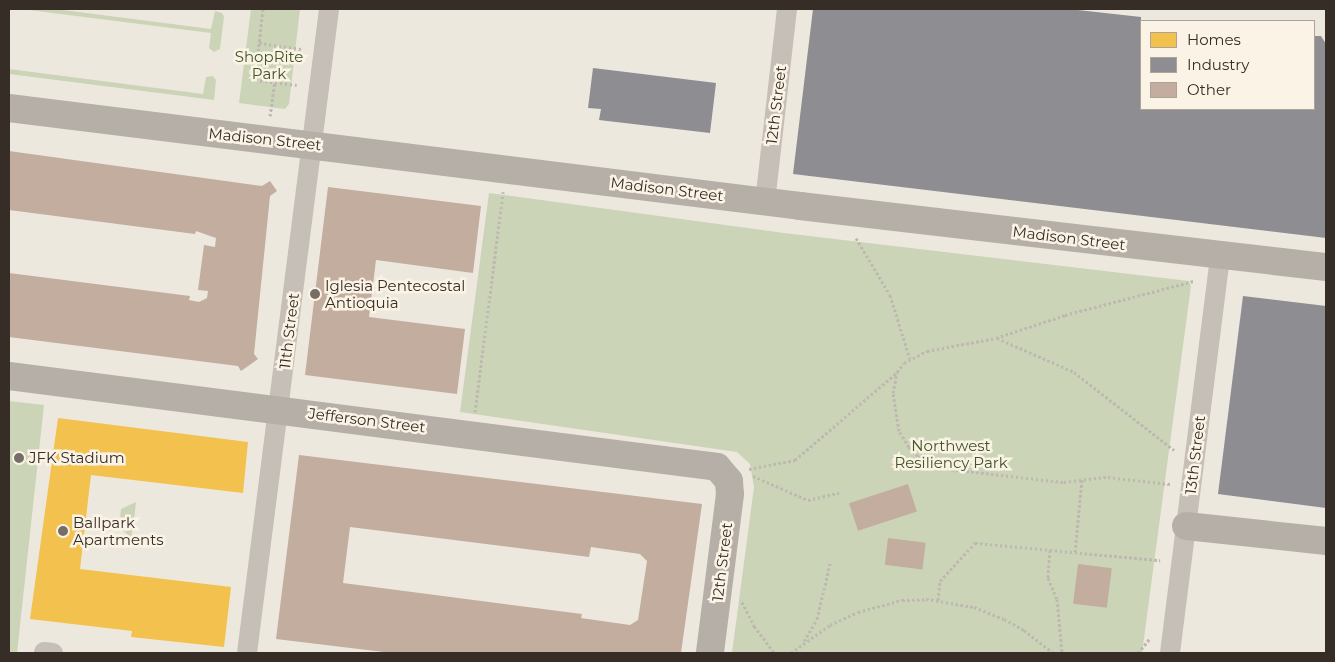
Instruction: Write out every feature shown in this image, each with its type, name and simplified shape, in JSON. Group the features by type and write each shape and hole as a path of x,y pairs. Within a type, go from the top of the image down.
{"street":[{"name":"11th Street","path":"248,653 329,9"},
{"name":"12th Street","path":"765,202 787,9"},
{"name":"Madison Street","path":"9,108 312,144 765,202 1220,256 1326,266"},
{"name":"13th Street","path":"1170,653 1220,256"},
{"name":"Jefferson Street","path":"9,376 708,464 739,472"},
{"name":"12th Street","path":"710,653 730,494 728,481 739,472"},
{"path":"1186,526 1326,541"}],"path":[{"path":"263,9 254,80 298,85"},
{"path":"259,43 302,49"},
{"path":"270,117 274,82"},
{"path":"474,415 503,192"},
{"path":"856,238 890,295 910,358"},
{"path":"739,472 795,460 897,372 910,358 940,347 996,338 1065,315 1194,282"},
{"path":"996,338 1074,372 1174,450"},
{"path":"897,372 894,413 899,431 918,456 960,471 1063,482 1106,477 1170,484"},
{"path":"739,472 808,500 839,493"},
{"path":"1075,552 1082,479"},
{"path":"938,600 940,581 975,543 1160,560"},
{"path":"1050,550 1048,578 1057,599 1062,653"},
{"path":"803,642 817,619 830,564"},
{"path":"740,598 754,626 774,653"},
{"path":"791,653 803,642 830,625 871,608 902,600 938,600 974,607 1004,619 1024,630 1053,653"},
{"path":"1138,653 1150,638"}],"green space":[{"path":"21,9 55,9 211,29 215,11 222,13 224,17 220,49 214,52 209,48 211,33"},
{"name":"ShopRite Park","path":"251,9 300,9 289,104 285,109 239,103"},
{"path":"9,69 203,94 206,77 213,76 216,80 214,100 9,74"},
{"name":"Northwest Resiliency Park","path":"489,193 784,233 1189,281 1191,286 1142,653 732,653 754,487 750,464 737,452 460,412"},
{"path":"9,401 44,405 17,653 9,653"},
{"path":"136,502 131,538 119,527 121,509"}],"building: Homes":[{"name":"Ballpark Apartments","path":"58,418 248,442 243,493 91,475 80,569 231,587 224,647 131,637 132,631 30,619"}],"building: Industry":[{"path":"813,9 1069,9 1141,17 1140,110 1315,110 1315,36 1321,36 1326,44 1326,238 793,174"},
{"path":"593,68 716,83 710,133 599,120 601,109 588,108"},
{"path":"1243,296 1326,306 1326,508 1218,494"}],"building: Other":[{"path":"9,151 262,186 270,181 277,191 270,196 254,354 258,359 241,371 238,366 9,337 9,273 190,296 189,300 199,302 207,298 208,291 198,290 204,245 215,247 216,238 196,231 195,234 9,210"},
{"path":"328,187 481,206 473,273 376,260 369,317 465,329 457,394 305,375"},
{"path":"299,455 702,504 681,653 392,653 276,639","holes":["350,527 589,557 591,547 640,554 647,561 638,620 630,625 581,618 582,614 343,583"]},
{"path":"908,484 917,512 858,531 849,503"},
{"path":"888,538 926,543 922,569 885,565"},
{"path":"1078,564 1112,568 1107,608 1073,604"}],"place":[{"name":"Iglesia Pentecostal Antioquia","path":"315,294"},
{"name":"JFK Stadium","path":"19,458"},
{"name":"Ballpark Apartments","path":"63,531"}]}
